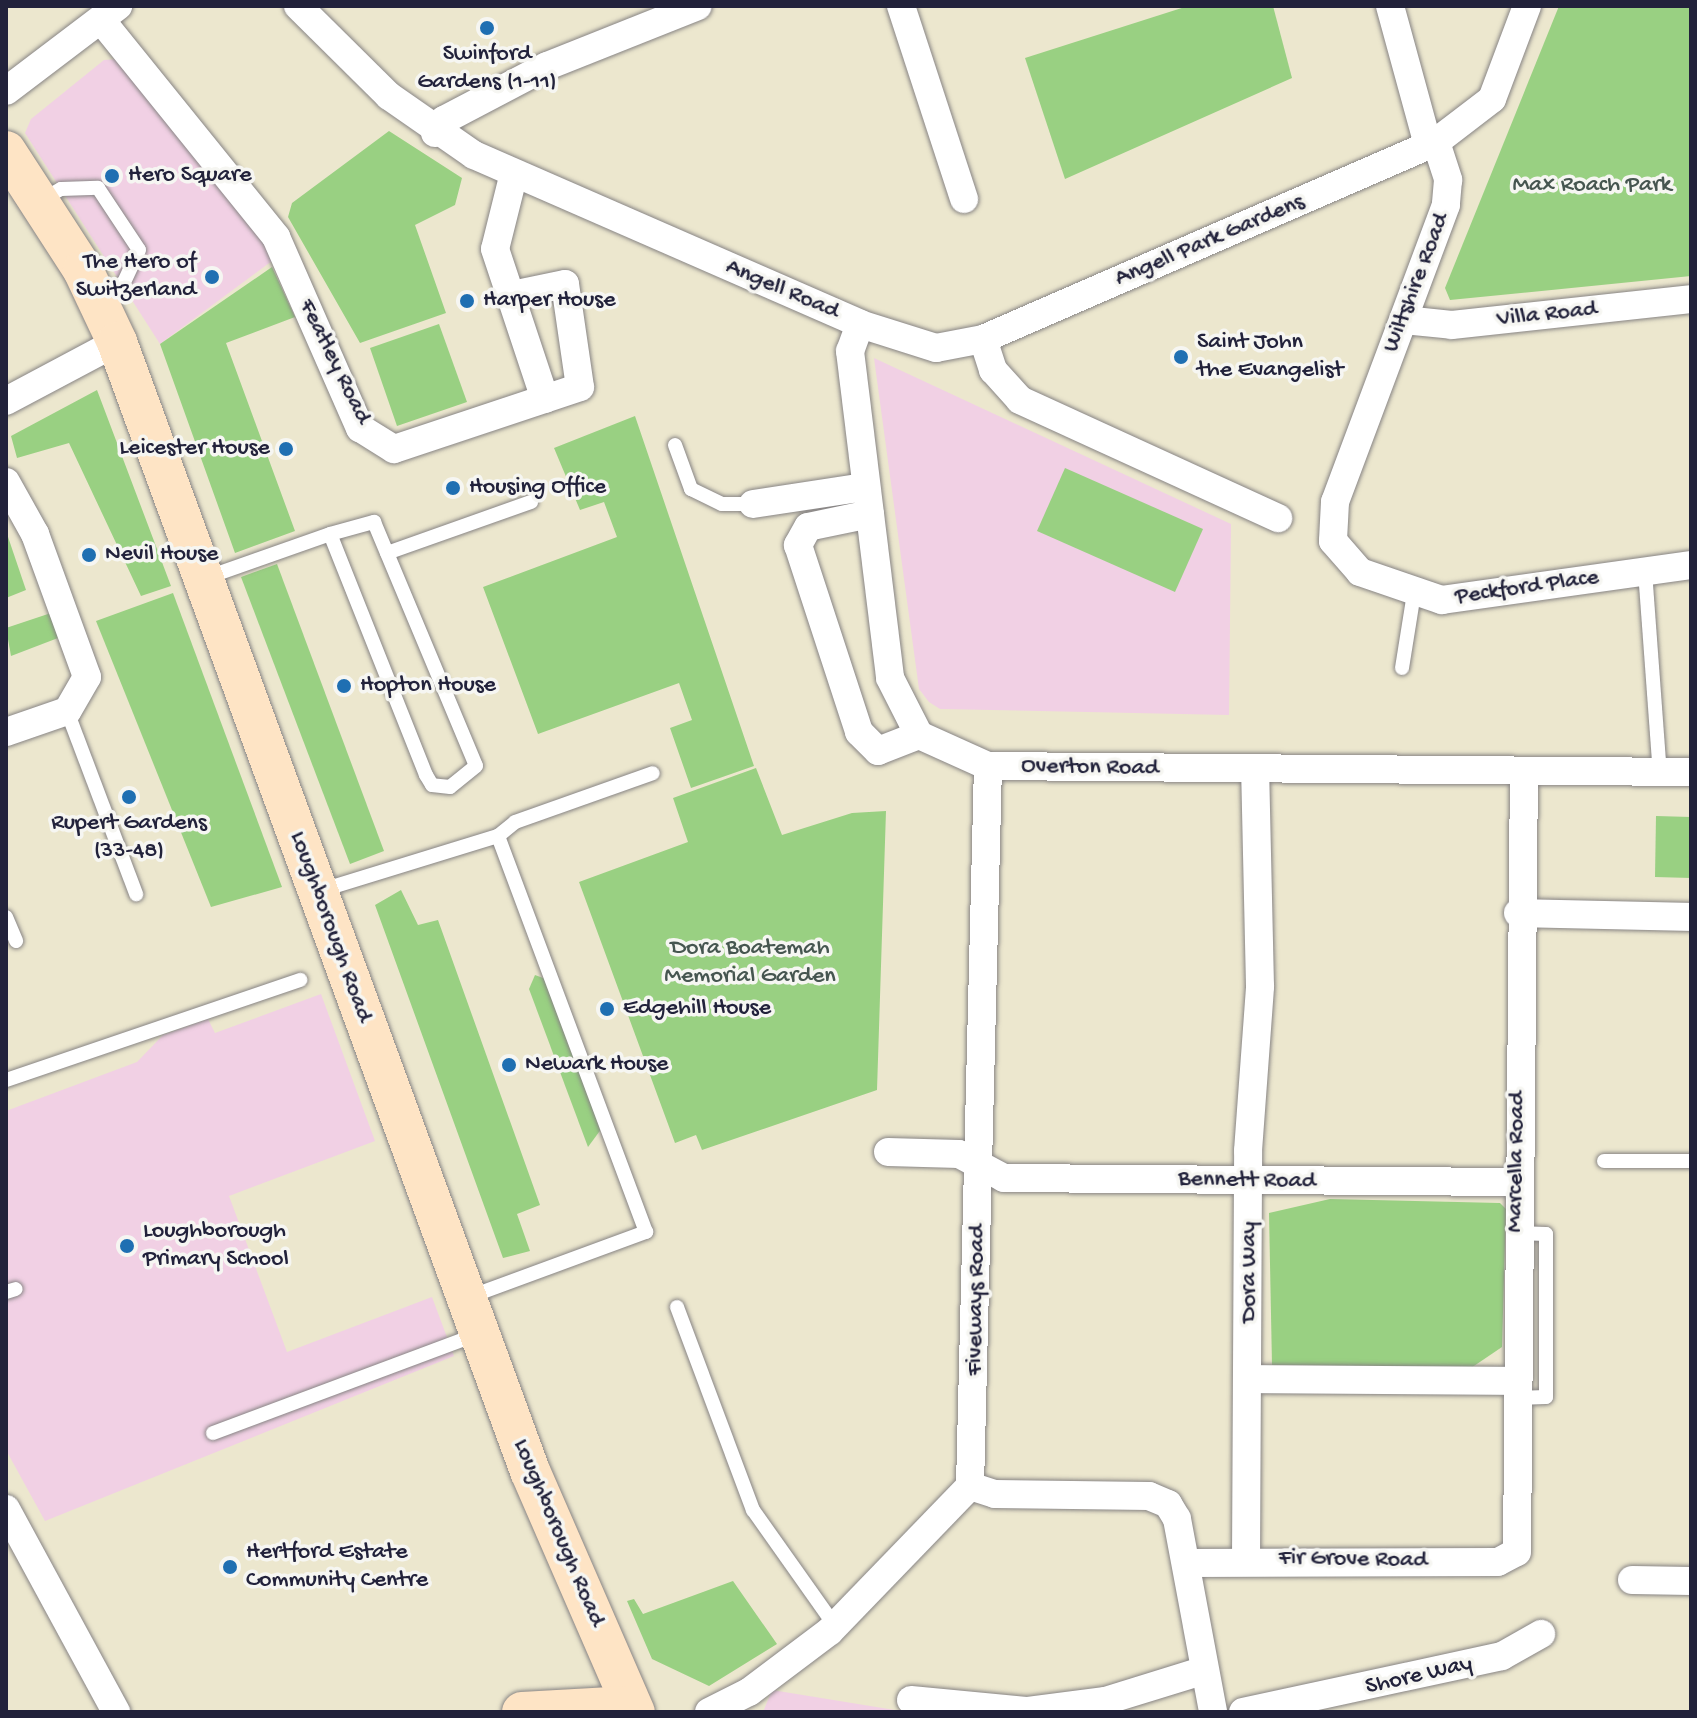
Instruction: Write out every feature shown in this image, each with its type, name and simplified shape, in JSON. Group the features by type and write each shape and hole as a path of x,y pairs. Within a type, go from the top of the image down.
{"street":[{"name":"Angell Road","path":"298,6 435,133 514,173 860,324 936,348 983,339"},
{"path":"435,133 444,120 547,66 698,6"},
{"path":"901,6 964,199"},
{"name":"Wiltshire Road","path":"1333,541 1335,502 1449,195 1390,6"},
{"path":"1432,144 1492,99 1527,6"},
{"path":"6,91 109,13"},
{"name":"Featley Road","path":"109,13 276,237 360,428 394,449 580,387 565,284 512,295"},
{"name":"Angell Park Gardens","path":"983,339 1432,144"},
{"name":"Loughborough Road","path":"6,151 99,302 117,342 208,577 317,892 530,1471 632,1709"},
{"path":"514,173 495,249 545,399"},
{"name":"Villa Road","path":"1404,320 1442,326 1691,299"},
{"path":"860,324 850,351 890,678 919,735 878,751 859,732 798,545 808,527 868,500"},
{"path":"983,339 993,370 1020,400 1278,518"},
{"path":"6,401 117,342"},
{"path":"6,482 35,534 87,677 67,711 6,732"},
{"path":"753,504 868,500"},
{"name":"Peckford Place","path":"1333,541 1360,572 1414,593 1442,600 1691,565"},
{"name":"Overton Road","path":"919,735 988,766 1255,772 1691,772"},
{"name":"Fiveways Road","path":"970,1486 988,766"},
{"name":"Dora Way","path":"1246,1559 1250,1182 1260,986 1255,901 1255,772"},
{"name":"Marcella Road","path":"1517,1552 1516,1233 1524,1168 1518,913 1524,773"},
{"path":"1518,913 1691,917"},
{"name":"Bennett Road","path":"888,1152 959,1154 1004,1178 1250,1182 1524,1168"},
{"path":"1250,1379 1515,1390"},
{"path":"709,1712 749,1692 835,1626 970,1486 995,1494 1149,1496 1177,1519 1202,1671 1213,1712"},
{"path":"6,1509 116,1712"},
{"name":"Fir Grove Road","path":"1186,1563 1246,1559 1498,1562 1517,1552"},
{"path":"1632,1580 1691,1581"},
{"name":"Shore Way","path":"1243,1712 1502,1656 1541,1634"},
{"path":"911,1700 1028,1711 1105,1701 1202,1671"},
{"path":"522,1712 632,1709"}],"lane":[{"path":"40,202 61,189 98,188 139,250 124,282 99,302"},
{"path":"675,445 691,489 722,504 753,504"},
{"path":"387,553 531,502"},
{"path":"208,577 330,534 374,522 476,766 450,787 432,785 426,775 330,534"},
{"path":"1645,571 1660,773"},
{"path":"1402,668 1414,593"},
{"path":"67,711 136,894"},
{"path":"317,892 498,836 515,822 653,773"},
{"path":"213,1433 475,1315 646,1232 498,836"},
{"path":"6,917 16,941"},
{"path":"6,1080 300,980"},
{"path":"1604,1161 1691,1161"},
{"path":"677,1307 753,1510 835,1626"}],"shaded area":[{"path":"119,59 276,258 160,344 25,133 31,119 104,60"},
{"path":"874,358 1231,524 1229,715 940,709 929,702 919,689"},
{"name":"Loughborough Primary School","path":"321,994 375,1141 229,1196 287,1352 432,1297 454,1356 45,1521 6,1450 6,1111 137,1062 163,1035 208,1019 215,1033"},
{"path":"772,1690 907,1712 763,1712"}],"green space":[{"path":"1188,6 1273,6 1292,78 1065,179 1025,58"},
{"name":"Max Roach Park","path":"1559,6 1691,6 1691,276 1450,300 1445,288"},
{"path":"389,131 462,178 455,205 415,225 446,313 360,343 288,217 292,203"},
{"path":"272,267 295,317 226,343 295,531 235,553 160,344"},
{"path":"439,324 467,402 397,426 370,348"},
{"path":"97,390 171,586 141,596 69,443 17,458 11,436"},
{"path":"635,416 754,766 691,788 670,728 692,720 679,683 538,734 483,587 617,537 604,502 580,510 554,448"},
{"path":"1065,468 1203,529 1175,592 1037,531"},
{"path":"6,531 26,590 6,598"},
{"path":"277,564 384,851 350,864 241,577"},
{"path":"173,593 282,887 211,907 96,621"},
{"path":"51,613 58,638 11,656 6,628"},
{"name":"Dora Boatemah Memorial Garden","path":"756,768 782,835 852,813 886,811 877,1090 702,1150 696,1135 675,1143 579,882 688,842 673,798"},
{"path":"1656,816 1691,817 1691,878 1655,877"},
{"path":"401,890 418,925 438,920 540,1205 517,1214 530,1251 503,1258 375,905"},
{"path":"535,975 551,981 602,1128 588,1147 529,989"},
{"path":"1330,1199 1500,1203 1506,1209 1502,1347 1471,1368 1272,1365 1269,1213"},
{"path":"733,1581 777,1644 709,1686 652,1659 627,1601 634,1599 643,1614"}],"place":[{"name":"Swinford Gardens (1-11)","path":"487,28"},
{"name":"Hero Square","path":"112,176"},
{"name":"The Hero of Switzerland","path":"212,277"},
{"name":"Harper House","path":"467,301"},
{"name":"Saint John the Evangelist","path":"1181,357"},
{"name":"Leicester House","path":"286,449"},
{"name":"Housing Office","path":"453,488"},
{"name":"Nevil House","path":"89,555"},
{"name":"Hopton House","path":"344,686"},
{"name":"Rupert Gardens (33-48)","path":"129,797"},
{"name":"Edgehill House","path":"607,1009"},
{"name":"Newark House","path":"509,1065"},
{"name":"Loughborough Primary School","path":"127,1246"},
{"name":"Hertford Estate Community Centre","path":"230,1567"}]}
